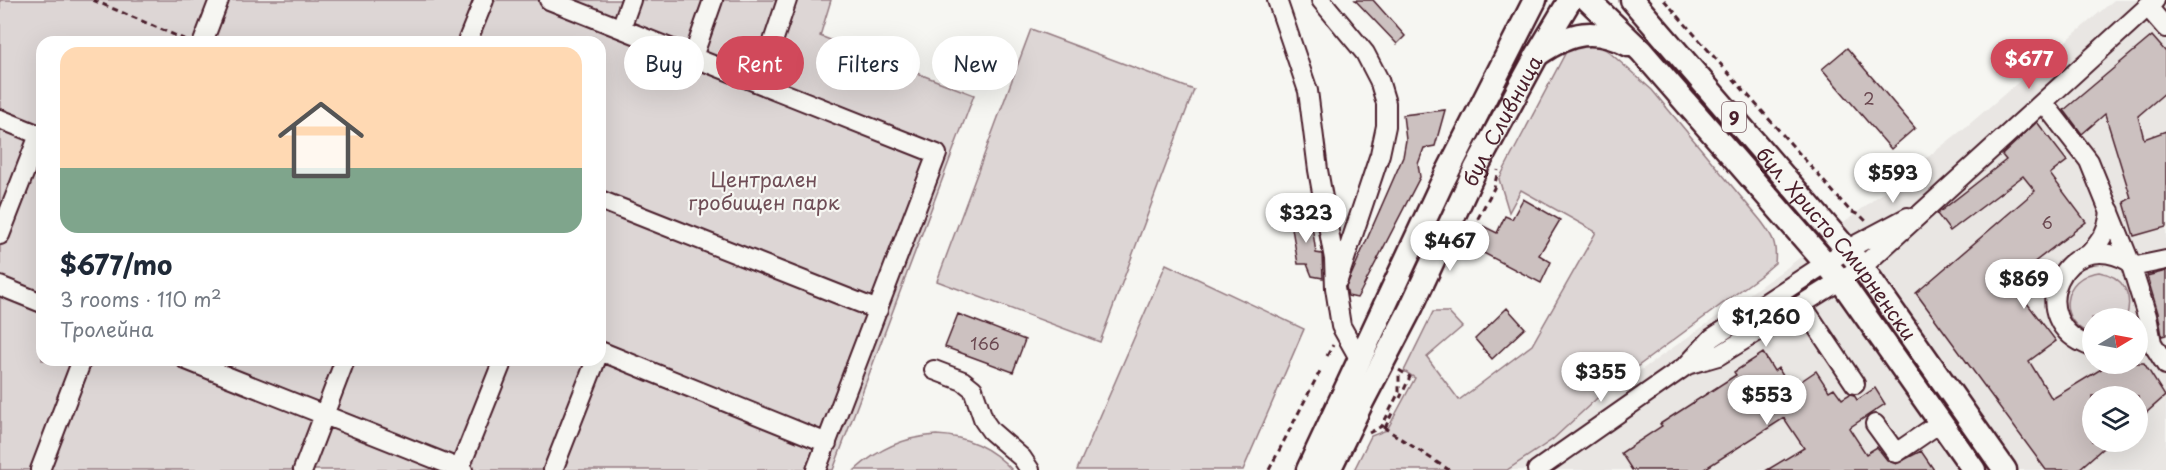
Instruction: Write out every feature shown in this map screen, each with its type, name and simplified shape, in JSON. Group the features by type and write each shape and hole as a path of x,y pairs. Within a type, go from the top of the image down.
{"main road":[{"path":"1522,26 1528,0"},
{"name":"бул. Сливница","path":"1308,470 1441,185 1535,0"},
{"name":"бул. Сливница","path":"1329,470 1412,308 1476,168 1536,57 1570,0"},
{"name":"бул. Христо Смирненски","path":"1588,0 1641,51 1841,281 1974,470"},
{"name":"бул. Христо Смирненски","path":"1637,3 1862,267 2005,470"},
{"path":"1536,57 1554,43 1568,37 1589,33 1615,37 1641,51"}],"street":[{"path":"205,36 219,0"},
{"path":"469,36 484,0"},
{"path":"549,0 641,36"},
{"path":"621,28 631,0"},
{"path":"700,36 713,0"},
{"path":"775,36 787,0"},
{"path":"1277,0 1308,91 1318,170 1334,259 1335,288 1341,326 1359,358"},
{"path":"1321,0 1365,53 1379,80 1386,103 1386,126 1380,153 1335,288"},
{"path":"1687,365 1718,356 1862,267 2151,3 2166,28"},
{"path":"777,90 937,154 816,470"},
{"path":"2043,102 2089,161 2131,265 2139,308"},
{"path":"0,119 36,133"},
{"path":"0,235 36,147"},
{"path":"606,202 878,310"},
{"path":"1537,470 1687,365 1712,338 1846,250 1928,207"},
{"path":"2082,343 2068,334 2059,322 2054,298 2060,277 2068,267 2089,254 2101,242 2108,228 2110,211"},
{"path":"2089,254 2110,253 2131,265 2166,260"},
{"path":"0,286 36,301"},
{"path":"1802,305 1855,384"},
{"path":"2148,340 2166,365"},
{"path":"606,353 827,443"},
{"path":"40,470 80,366"},
{"path":"201,366 460,470 501,366"},
{"path":"303,470 343,366"},
{"path":"553,470 594,366"},
{"path":"934,370 963,381 972,389 984,421 991,431 1016,452 1030,470"},
{"path":"1875,424 1896,453 1941,422"}],"path":[{"path":"93,0 176,36"},
{"path":"1664,0 1850,211 1861,216 1875,233"},
{"path":"1456,260 1494,188 1498,169"},
{"path":"1327,356 1336,339"},
{"path":"1384,427 1399,392 1399,370 1404,361"},
{"path":"1399,370 1410,376 1400,398"},
{"path":"1269,470 1320,371"},
{"path":"1365,435 1384,427 1394,409"},
{"path":"1384,427 1449,470"}],"shaded area":[{"path":"2114,0 2166,0 2166,470 1499,470 1789,266 1966,127"}],"green space":[{"name":"Централен гробищен парк","path":"0,0 831,0 820,36 816,36 816,90 920,90 920,74 932,79 932,90 961,90 974,95 833,470 0,470"},
{"path":"1031,29 1194,90 1100,342 937,281 1008,90 1018,90 1018,64"},
{"path":"1596,43 1652,90 1761,221 1773,240 1775,263 1607,389 1552,440 1507,470 1354,470 1371,436 1387,430 1415,378 1404,371 1433,312 1448,312 1462,327 1427,357 1459,400 1532,345 1596,232 1521,190 1509,212 1499,179 1567,50 1582,44"},
{"path":"1166,264 1304,329 1243,470 1077,470"},
{"path":"2099,272 2114,278 2124,288 2129,302 2128,308 2082,308 2082,329 2072,320 2067,300 2070,290 2086,275"},
{"path":"936,435 958,438 978,445 996,455 1012,470 855,470 892,445 914,438"}],"building":[{"path":"1355,0 1373,0 1405,36 1397,44"},
{"path":"2152,36 2166,52 2166,92 2138,116 2144,139 2166,131 2166,227 2134,236 2124,202 2131,198 2105,114 2082,134 2064,110"},
{"path":"1847,48 1915,128 1891,149 1822,69"},
{"path":"1445,110 1435,146 1424,148 1418,164 1420,177 1361,291 1357,298 1348,296 1346,287 1403,157 1406,140 1403,115"},
{"path":"2037,122 2067,161 2050,174 2086,222 2010,281 2056,341 2029,361 2052,399 2093,374 2148,374 2148,369 2165,396 2148,411 2148,386 2082,386 2082,452 2098,452 2078,470 2046,470 1916,293 2035,191 2023,176 1950,231 1937,214 2006,160 2002,155"},
{"path":"1523,199 1560,220 1539,255 1551,262 1541,283 1472,247 1483,226 1497,233 1505,216 1512,219"},
{"path":"1310,212 1316,253 1322,254 1323,278 1312,276 1307,264 1298,264 1290,216"},
{"path":"2166,271 2166,335 2162,336 2147,276"},
{"path":"1507,308 1525,328 1492,359 1475,339"},
{"path":"958,314 1025,340 1013,372 945,347"},
{"path":"1763,353 1774,371 1778,368 1791,388 1816,371 1829,391 1834,388 1842,399 1850,394 1854,395 1857,400 1875,388 1885,404 1849,428 1866,454 1877,447 1887,460 1896,464 1921,451 1934,470 1767,470 1804,448 1784,418 1703,470 1632,470 1621,453 1662,426 1660,424 1736,375 1734,372"}]}
